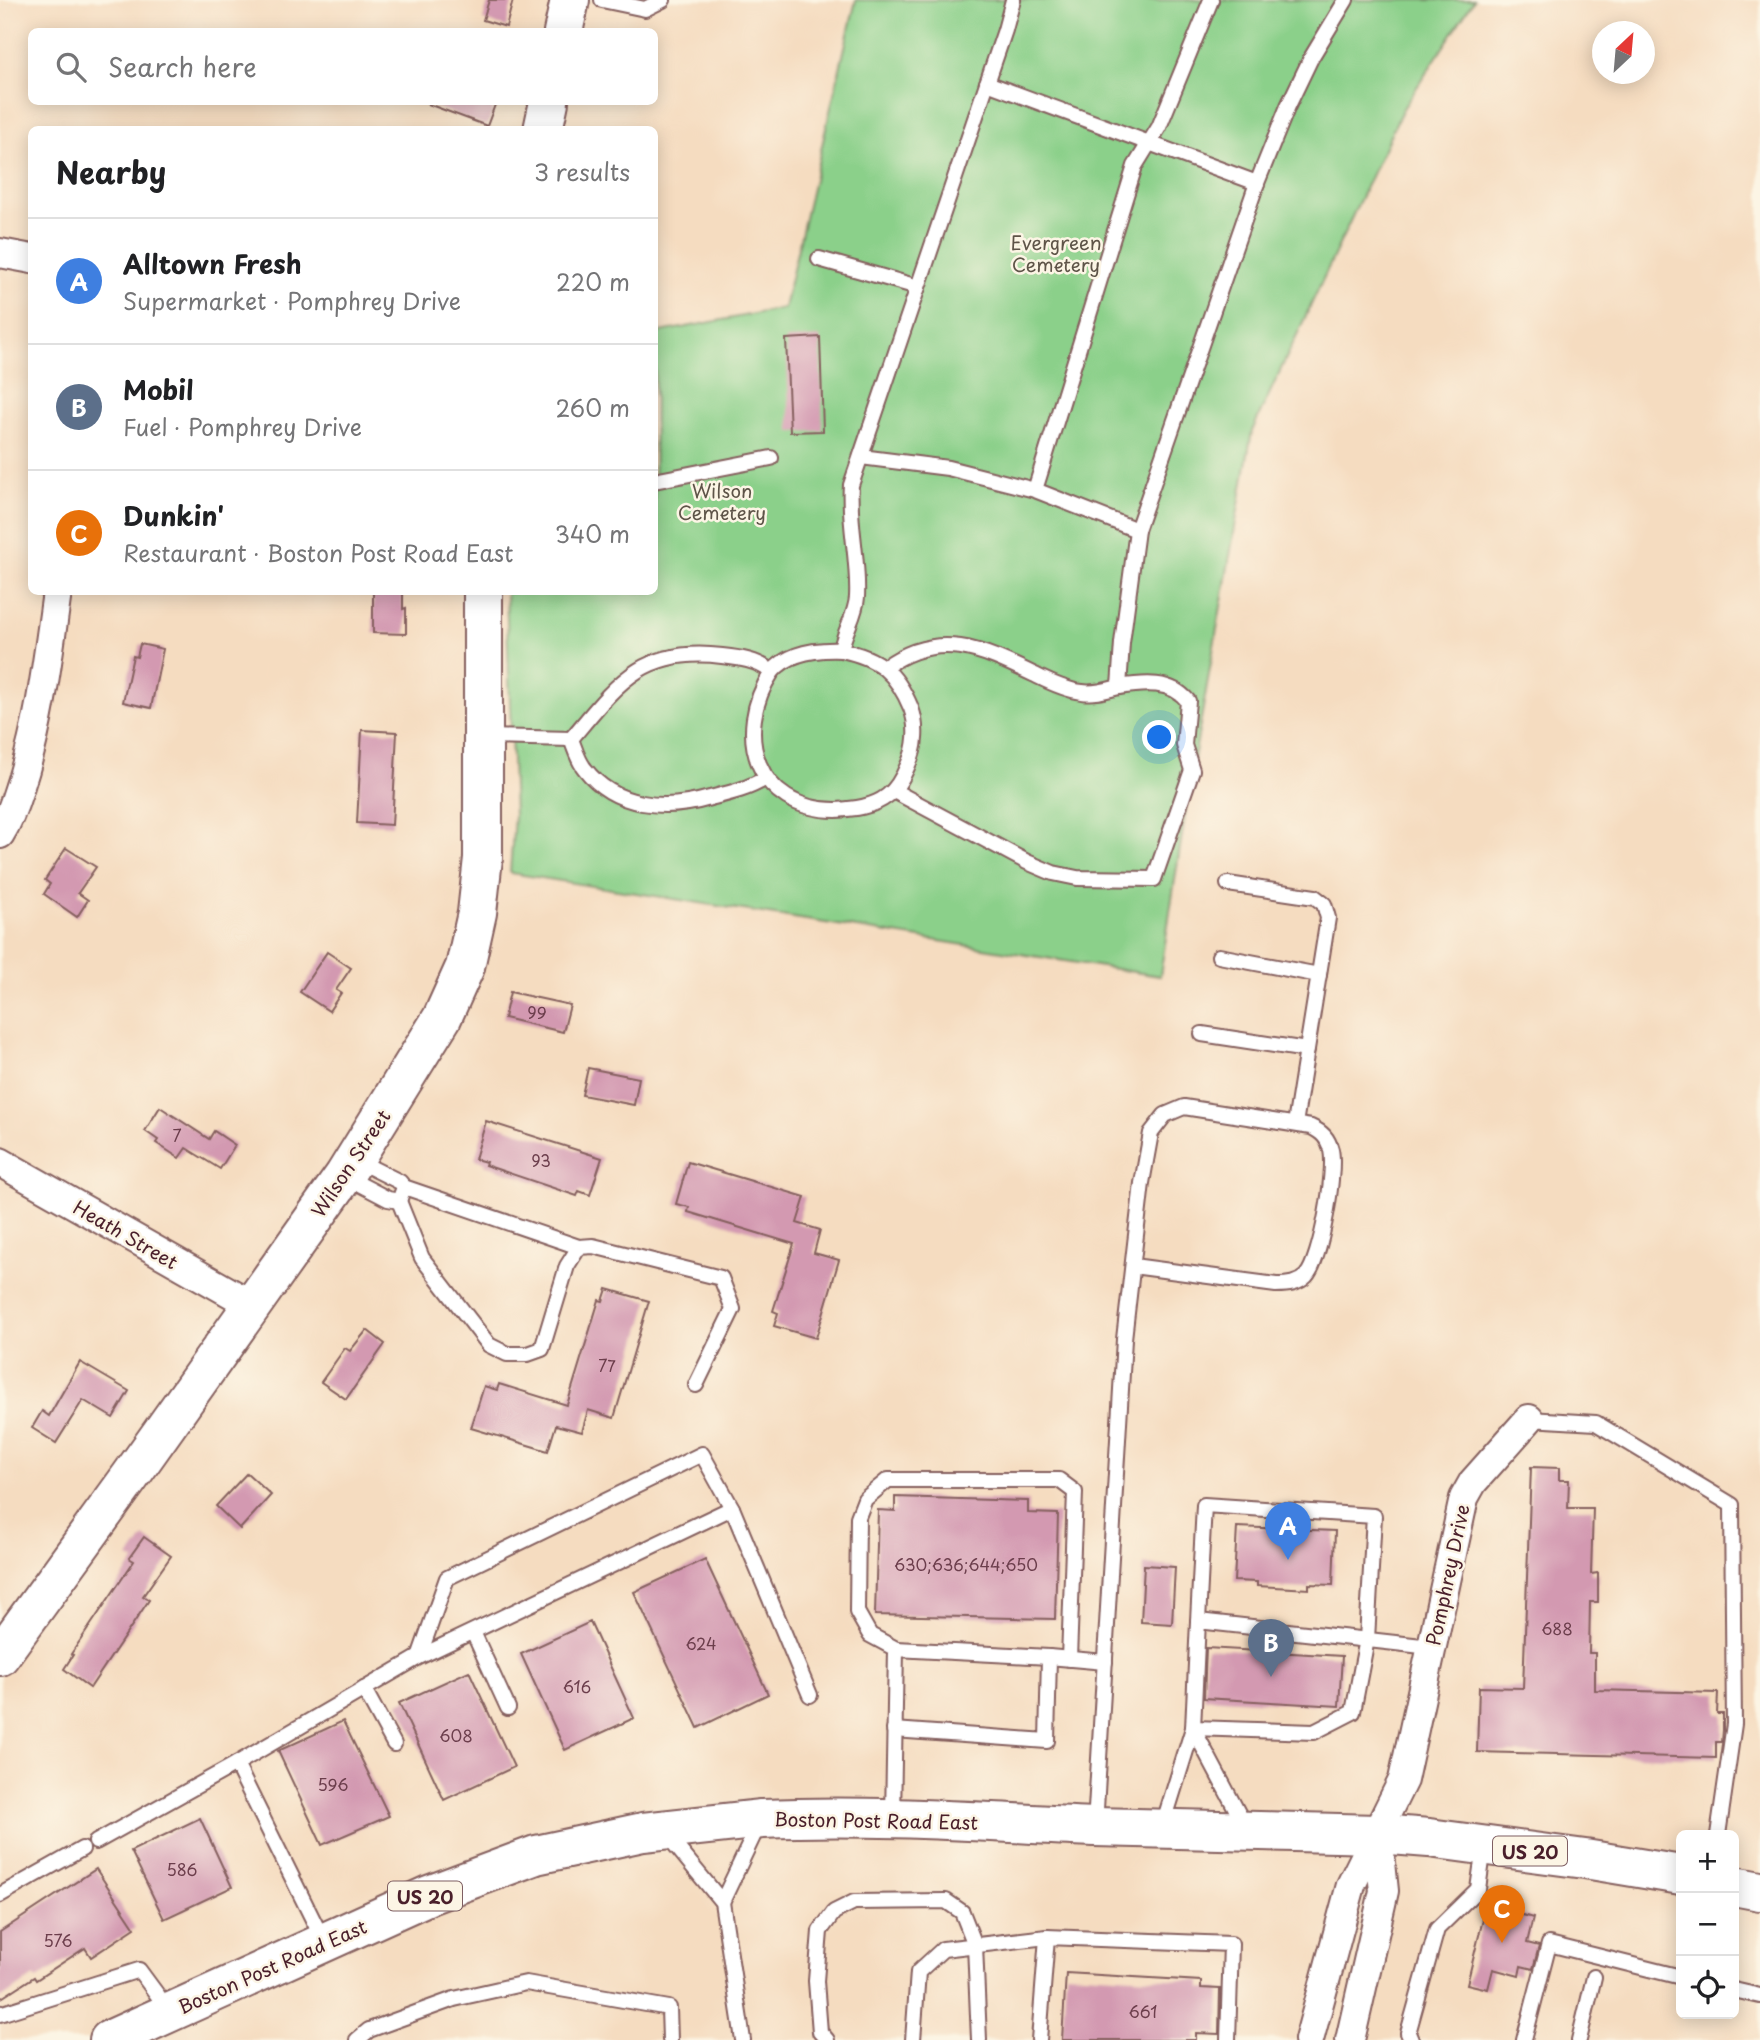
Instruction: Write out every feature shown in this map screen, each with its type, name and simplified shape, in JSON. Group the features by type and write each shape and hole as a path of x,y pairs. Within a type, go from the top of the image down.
{"main road":[{"path":"565,28 570,0"},
{"path":"544,126 548,105"},
{"name":"Wilson Street","path":"0,1656 349,1168 442,1018 465,967 477,913 483,858 483,595"},
{"name":"Boston Post Road East","path":"128,2036 170,2012 429,1895 537,1855 663,1829 808,1816 1378,1834 1485,1846 1676,1874"},
{"path":"1739,1887 1760,1891"}],"street":[{"path":"0,253 28,258"},
{"path":"0,834 8,823 29,760 57,595"},
{"name":"Heath Street","path":"0,1163 252,1305"},
{"name":"Pomphrey Drive","path":"1309,2040 1351,1885 1403,1780 1465,1493 1529,1419"},
{"path":"1350,2040 1384,1891 1378,1834"}],"lane":[{"path":"602,0 645,9 663,0"},
{"path":"841,650 857,601 858,564 850,495 853,476 1013,0"},
{"path":"1035,489 1135,166 1159,127 1211,0"},
{"path":"1119,687 1137,530 1256,183 1311,58 1346,0"},
{"path":"987,83 1256,183"},
{"path":"819,259 918,287"},
{"path":"861,457 948,468 1035,489 1137,530"},
{"path":"658,480 771,458"},
{"path":"885,667 901,656 948,644 969,647 991,655 1068,689 1098,692 1140,684 1170,687 1180,691 1188,701 1184,745 1192,770 1154,879 1077,878 1053,873 1027,862 894,791"},
{"path":"824,649 841,650 861,654 885,667 906,697 915,718 915,739 910,760 894,791 876,803 860,808 827,810 807,806 792,799 766,778 754,752 752,726 759,698 772,672 788,658 824,649"},
{"path":"571,739 605,697 622,681 642,666 659,660 715,655 758,663 772,672"},
{"path":"482,737 571,739"},
{"path":"571,739 584,768 594,778 622,798 640,804 691,804 750,788 766,778"},
{"path":"1228,884 1315,897 1324,904 1328,918 1295,1124"},
{"path":"1219,956 1319,975"},
{"path":"1202,1034 1307,1050"},
{"path":"1095,1827 1124,1339 1146,1157 1151,1133 1165,1115 1184,1107 1311,1126 1322,1133 1331,1149 1331,1179 1318,1255 1301,1281 1276,1285 1133,1266"},
{"path":"349,1168 388,1199 402,1194 579,1247 593,1246 721,1278 733,1309 696,1385"},
{"path":"349,1168 400,1182 422,1258 489,1345 508,1354 528,1354 542,1349 567,1266 579,1247"},
{"name":"Pomphrey Drive","path":"1529,1419 1596,1423 1732,1505 1734,1724 1719,1830"},
{"path":"419,1657 447,1578 702,1454 732,1508 810,1695"},
{"path":"1069,1659 1075,1492 1059,1480 888,1480 865,1499 858,1517 857,1612 870,1635 896,1649 1105,1662"},
{"path":"1161,1829 1193,1728 1204,1505 1374,1516 1367,1639 1353,1712 1314,1732 1193,1728"},
{"path":"96,1842 419,1657 732,1508"},
{"path":"1198,1621 1431,1647"},
{"path":"473,1632 508,1708"},
{"path":"892,1818 896,1649"},
{"path":"894,1730 1047,1741 1049,1657"},
{"path":"364,1689 394,1744"},
{"path":"1193,1728 1247,1831"},
{"path":"236,1764 324,1943"},
{"path":"722,1902 762,1819"},
{"path":"663,1829 722,1902 743,2040"},
{"path":"1411,2040 1408,2033 1437,1929 1478,1889 1485,1846"},
{"path":"0,1895 82,1849"},
{"path":"827,2040 820,2032 816,1981 820,1931 834,1912 854,1902 946,1901 962,1912 975,1945 979,2040"},
{"path":"1039,2040 1047,1937"},
{"path":"913,2040 918,1972 943,1949 1047,1937 1231,1944 1228,2040"},
{"path":"1524,2040 1549,1944 1676,1976"},
{"path":"0,2014 139,1970 170,2012"},
{"path":"1579,2040 1594,1977"},
{"path":"358,2040 369,2030 454,1999 526,1983 669,2008 670,2040"},
{"path":"1739,1991 1760,1996"}],"green space":[{"name":"Evergreen Cemetery","path":"856,0 1474,0 1402,110 1252,431 1192,770 1160,976 510,873 514,816 506,595 658,595 658,332 784,308"}],"building":[{"path":"489,0 513,0 506,27 483,20"},
{"path":"431,105 495,105 487,126"},
{"path":"820,337 823,431 790,432 786,339"},
{"path":"373,595 403,595 406,634 373,633"},
{"path":"140,644 163,649 151,708 123,702 133,656 137,657"},
{"path":"362,730 397,732 392,825 357,823"},
{"path":"66,848 96,867 78,893 88,900 77,917 44,894 50,884 45,880"},
{"path":"327,952 351,968 336,990 341,993 329,1011 300,992"},
{"path":"510,992 570,1005 563,1032 504,1018"},
{"path":"588,1068 639,1078 634,1105 582,1095"},
{"path":"160,1107 209,1139 214,1131 235,1145 220,1169 186,1148 179,1158 156,1143 158,1140 145,1131"},
{"path":"486,1121 602,1158 590,1195 579,1191 577,1196 485,1165 486,1162 475,1159"},
{"path":"688,1162 805,1197 797,1223 820,1230 814,1253 839,1260 816,1338 774,1326 778,1313 773,1311 794,1244 688,1212 689,1207 676,1204"},
{"path":"607,1289 649,1301 614,1418 588,1410 582,1432 556,1425 548,1451 471,1428 484,1386 497,1390 499,1384 567,1405 599,1300 603,1301"},
{"path":"367,1330 385,1344 346,1399 321,1382 345,1348 350,1351"},
{"path":"80,1362 129,1391 113,1418 83,1400 56,1443 32,1428 42,1411 49,1416"},
{"path":"1531,1467 1559,1468 1559,1480 1569,1480 1568,1508 1593,1508 1591,1574 1598,1573 1598,1602 1590,1602 1589,1653 1595,1653 1595,1690 1718,1693 1717,1714 1723,1714 1723,1730 1722,1742 1716,1742 1716,1758 1477,1752 1479,1687 1523,1688"},
{"path":"247,1473 271,1495 240,1529 216,1506"},
{"path":"895,1497 1028,1501 1028,1513 1058,1514 1055,1619 875,1615 878,1510 895,1511"},
{"path":"1237,1527 1335,1531 1333,1585 1309,1584 1309,1589 1257,1586 1257,1582 1234,1581"},
{"path":"144,1537 171,1556 143,1596 149,1600 90,1688 64,1669 73,1655 71,1654 134,1561 129,1558"},
{"path":"705,1559 768,1694 698,1728 634,1592"},
{"path":"1144,1565 1175,1567 1172,1624 1141,1622"},
{"path":"590,1622 634,1718 565,1750 521,1654"},
{"path":"1206,1648 1342,1656 1339,1706 1204,1698"},
{"path":"469,1671 514,1767 444,1800 399,1703"},
{"path":"343,1721 389,1816 322,1845 278,1751"},
{"path":"200,1818 232,1887 164,1919 131,1851"},
{"path":"96,1869 135,1928 91,1957 85,1948 36,1980 34,1977 0,1999 0,1932"},
{"path":"1485,1911 1513,1918 1515,1913 1533,1918 1527,1943 1539,1946 1533,1969 1521,1966 1519,1976 1493,1969 1488,1989 1467,1984"},
{"path":"1066,1973 1201,1981 1201,1988 1220,1989 1219,2034 1196,2033 1196,2040 1062,2040"}],"place":[{"name":"Alltown Fresh","path":"1288,1560"},
{"name":"Mobil","path":"1271,1677"},
{"name":"Dunkin'","path":"1502,1943"}],"park label":[{"name":"Wilson Cemetery","path":"722,501"}]}
